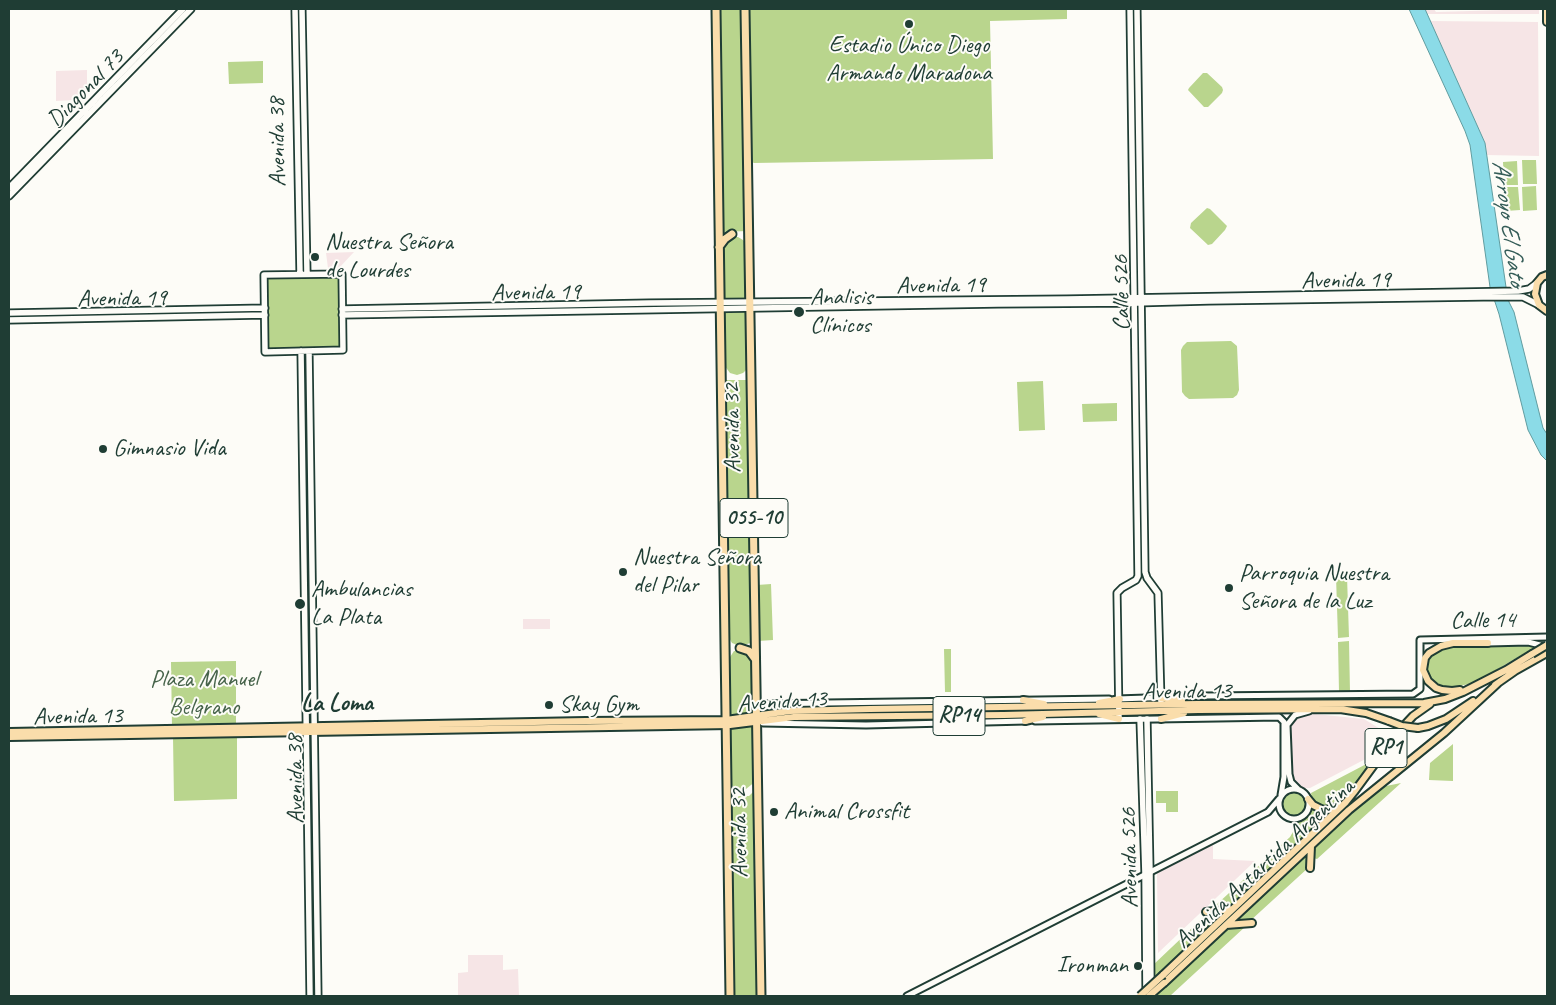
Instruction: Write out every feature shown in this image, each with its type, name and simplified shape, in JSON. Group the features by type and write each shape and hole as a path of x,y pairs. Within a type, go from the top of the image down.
{"highway":[{"name":"Avenida 32","path":"716,9 730,996"},
{"name":"Avenida 32","path":"745,9 761,996"},
{"path":"719,247 725,238 732,234"},
{"path":"740,648 749,651 755,659"}],"main road":[{"name":"Diagonal 73","path":"9,188 183,9"},
{"name":"Diagonal 73","path":"9,196 191,9"},
{"name":"Avenida 38","path":"295,9 300,274"},
{"name":"Avenida 38","path":"302,9 307,274"},
{"name":"Calle 526","path":"1130,9 1146,576 1158,593 1161,708"},
{"name":"Calle 526","path":"1119,709 1117,593 1136,580 1138,576 1137,9"},
{"path":"1547,9 1547,22"},
{"path":"1547,268 1535,294 1539,304 1547,312"},
{"path":"307,274 342,274 343,350 266,352 264,275 307,274"},
{"name":"Avenida 19","path":"342,312 720,305 998,304 1138,300 1209,301 1508,294 1523,291 1542,278"},
{"name":"Avenida 19","path":"1508,294 1523,297 1539,304"},
{"name":"Avenida 19","path":"9,313 265,312"},
{"name":"Avenida 19","path":"9,320 265,312"},
{"name":"Avenida 38","path":"301,351 310,996"},
{"name":"Avenida 38","path":"309,351 318,996"},
{"path":"1471,688 1452,691 1436,688 1424,675 1422,668 1424,662 1429,653 1441,646 1488,643"},
{"name":"RP1","path":"1534,657 1545,646"},
{"name":"RP1","path":"1534,657 1547,653"},
{"name":"Avenida 13","path":"1198,707 1433,702 1471,688 1534,657"},
{"name":"Avenida 13","path":"1198,707 1353,710 1371,714 1406,727 1418,728 1446,719 1534,657"},
{"name":"Avenida Antártida Argentina","path":"1149,996 1349,810 1444,732 1498,683"},
{"path":"1023,700 1055,709"},
{"name":"Avenida Antártida Argentina","path":"1140,996 1346,802 1399,731 1433,702"},
{"path":"1161,708 1198,707"},
{"path":"1161,708 1198,707"},
{"name":"Avenida 13","path":"1119,709 1161,708"},
{"path":"1024,721 1055,709"},
{"name":"Avenida 13","path":"9,732 726,722 794,717 1004,715 1055,709 1086,709"},
{"path":"1086,709 1119,709"},
{"path":"1086,709 1119,709"},
{"name":"Avenida 526","path":"1144,719 1149,996"},
{"name":"Avenida 13","path":"9,737 307,729"},
{"path":"1308,799 1313,805 1323,810 1335,808 1346,802"},
{"path":"1310,868 1311,846"},
{"path":"1206,912 1233,909"},
{"path":"1226,925 1252,923"}],"street":[{"name":"Calle 14","path":"1161,708 1413,694 1419,692 1420,686 1420,640 1547,637"},
{"name":"Calle 14","path":"1488,643 1528,642 1545,646"},
{"path":"756,704 1023,700 1119,709 1144,719 1161,708 1277,716 1282,718 1284,722 1284,777 1279,809 1287,818 1298,818 1307,811 1308,799"},
{"path":"757,719 769,724 866,725 1024,721 1119,709"},
{"name":"RP1","path":"1308,799 1304,792 1291,782 1288,774 1287,725 1295,715 1319,709"},
{"path":"907,996 1268,812 1288,789 1298,789"},
{"path":"1268,812 1282,814"}],"shaded area":[{"path":"1425,9 1434,9 1436,12 1539,9 1539,14 1427,14"},
{"path":"1430,21 1538,22 1539,156 1487,155 1485,143"},
{"path":"87,70 87,87 74,100 56,101 56,71"},
{"path":"354,252 339,268 328,268 326,253"},
{"path":"523,619 550,619 550,629 523,629"},
{"path":"1315,714 1364,719 1390,735 1377,753 1310,788 1304,788 1298,786 1293,781 1291,775 1290,725 1301,715"},
{"path":"1213,843 1213,859 1255,861 1158,953 1157,872"},
{"path":"468,955 503,955 503,970 518,969 519,996 458,996 458,973 468,972"}],"green space":[{"path":"718,9 744,9 747,231 722,232"},
{"path":"749,9 1067,9 1067,19 990,21 993,159 754,163 752,162"},
{"path":"263,61 263,83 229,84 228,62"},
{"path":"1203,73 1207,73 1223,90 1208,107 1204,107 1188,90"},
{"path":"1522,160 1536,160 1537,184 1523,184"},
{"path":"1517,161 1518,185 1504,185 1503,162"},
{"path":"1536,186 1537,210 1523,211 1522,187"},
{"path":"1504,187 1518,187 1520,210 1506,211"},
{"path":"1207,208 1227,226 1212,244 1208,245 1190,228 1191,223"},
{"path":"730,237 738,237 747,246 748,300 723,301 722,246"},
{"path":"338,276 340,279 340,346 338,348 270,349 268,347 266,280 269,277"},
{"path":"723,311 748,311 748,368 743,373 737,375 730,373 724,365"},
{"path":"1231,341 1237,346 1239,390 1237,395 1233,398 1189,399 1185,396 1182,392 1181,350 1183,346 1187,342"},
{"path":"724,380 749,380 754,642 740,646 732,643 728,636"},
{"path":"1043,381 1045,430 1019,431 1017,382"},
{"path":"1117,403 1117,421 1083,422 1082,404"},
{"path":"1336,576 1347,576 1349,637 1338,638"},
{"path":"771,584 773,640 758,641 757,585"},
{"path":"1349,641 1350,692 1339,692 1338,642"},
{"path":"1528,644 1537,646 1469,684 1454,687 1442,686 1433,681 1427,674 1426,666 1431,654 1449,646"},
{"path":"944,649 951,649 951,692 945,692"},
{"path":"744,650 753,659 755,712 729,717 728,660 734,651"},
{"name":"Plaza Manuel Belgrano","path":"236,661 236,726 172,727 171,662"},
{"path":"754,726 756,781 742,790 733,787 730,781 729,727"},
{"name":"Plaza Manuel Belgrano","path":"237,736 237,799 174,801 173,737"},
{"path":"1453,744 1453,781 1429,780 1430,763"},
{"path":"1374,760 1351,793 1337,804 1327,807 1319,806 1312,800 1311,793"},
{"path":"1401,783 1317,859 1313,858 1314,847 1381,787"},
{"path":"756,789 759,996 734,996 731,806 739,796 749,796"},
{"path":"1156,791 1178,791 1178,812 1166,812 1166,803 1156,803"},
{"path":"1294,793 1303,796 1306,805 1303,814 1294,817 1285,814 1282,805 1285,796"},
{"path":"1312,806 1334,810 1231,907 1216,905 1290,837 1294,830 1292,822 1304,820 1310,813"},
{"path":"1308,852 1308,868 1250,921 1233,922"},
{"path":"1211,910 1227,910 1152,981 1152,966"},
{"path":"1246,926 1170,996 1153,996 1228,927"}],"water":[{"path":"1409,9 1425,9 1485,143 1506,287 1543,428 1547,434 1547,461 1541,455 1528,430 1499,314 1490,287 1470,145"}],"place":[{"name":"Estadio Único Diego Armando Maradona","path":"909,24"},
{"name":"Nuestra Señora de Lourdes","path":"315,257"},
{"name":"Analisis Clínicos","path":"799,312"},
{"name":"Gimnasio Vida","path":"103,449"},
{"name":"Nuestra Señora del Pilar","path":"623,572"},
{"name":"Parroquia Nuestra Señora de la Luz","path":"1229,588"},
{"name":"Ambulancias La Plata","path":"300,604"},
{"name":"Skay Gym","path":"549,705"},
{"name":"Animal Crossfit","path":"774,812"},
{"name":"Ironman","path":"1138,966"}],"district":[{"name":"La Loma","path":"337,703"}],"water label":[{"name":"Arroyo El Gato","path":"1508,223"}]}
